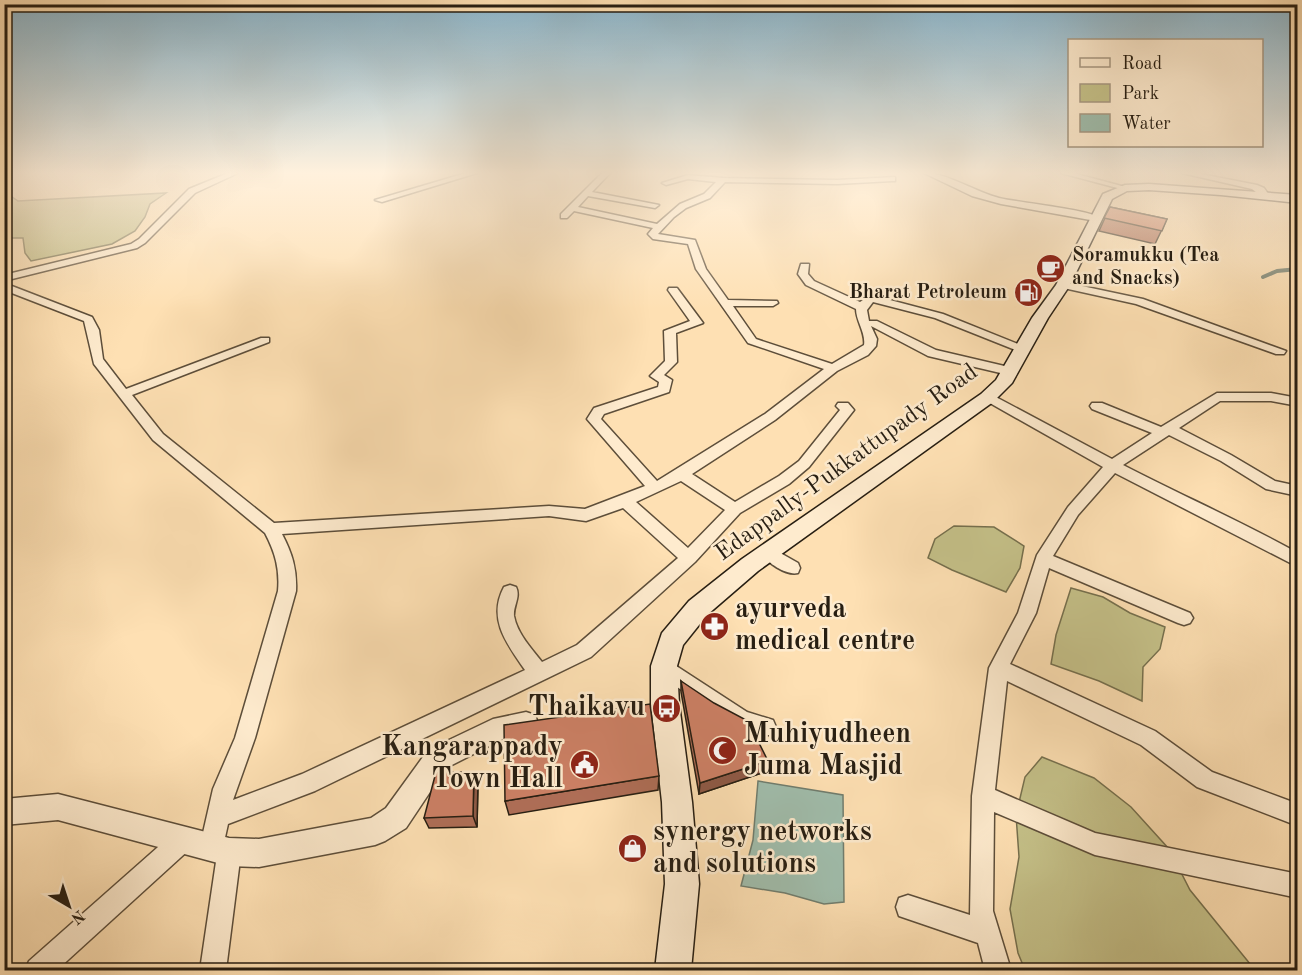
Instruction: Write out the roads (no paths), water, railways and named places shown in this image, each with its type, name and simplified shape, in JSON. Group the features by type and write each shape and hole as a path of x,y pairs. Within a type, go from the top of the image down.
{"main road":[{"name":"Edappally-Pukkattupady Road","path":"673,970 682,884 677,802 654,706 671,641 698,608 768,552 987,398 1003,383 1022,348 1063,285 1096,218"}],"street":[{"path":"4,278 134,246 164,218"},
{"path":"622,218 659,227"},
{"path":"638,222 642,218"},
{"path":"669,218 653,234 656,237 692,242 701,269 752,341 833,368"},
{"path":"805,266 803,274 810,283 862,307"},
{"path":"1063,285 1139,301 1280,351"},
{"path":"4,286 88,319 93,326 95,356 158,437 271,529 282,550 288,573 287,591 245,738 224,789 218,817 220,849 213,970"},
{"path":"654,487 594,419 599,411 664,388 666,380 656,376 671,362 670,331 697,323 674,290"},
{"path":"271,529 549,511 586,515 625,501 681,474 770,417 833,368 864,352 870,346 871,339 863,322 862,307 871,298 882,299 939,316 1022,348"},
{"path":"725,303 773,303"},
{"path":"873,323 932,353 1009,371"},
{"path":"124,394 265,339"},
{"path":"998,970 981,911 983,796 999,668 1027,613 1043,559 1072,511 1113,465 1217,397 1263,397 1298,402"},
{"path":"987,398 1176,499 1241,529 1298,561"},
{"path":"218,817 307,783 584,651 688,558 735,509 784,480 804,464 847,410 843,406"},
{"path":"1098,406 1166,431 1226,458 1271,485 1298,491"},
{"path":"681,474 735,509"},
{"path":"625,501 688,558"},
{"path":"768,552 792,568"},
{"path":"1043,559 1184,618"},
{"path":"510,592 505,614 513,637 539,674"},
{"path":"664,666 741,719 766,727"},
{"path":"999,668 1148,738 1205,780 1298,815"},
{"path":"4,812 58,807 220,849 259,853 375,831 396,818 437,759 502,727 547,720"},
{"path":"983,796 1095,844 1298,886"},
{"path":"38,970 183,840"},
{"path":"908,907 988,934"}],"water":[{"path":"758,781 843,795 844,902 824,904 785,893 741,886 753,840"}],"waterway":[{"path":"1263,277 1277,271 1298,269"}],"place":[{"name":"Soramukku (Tea and Snacks)","path":"1051,268"},
{"name":"Bharat Petroleum","path":"1028,293"},
{"name":"ayurveda medical centre","path":"714,626"},
{"name":"Thaikavu","path":"666,708"},
{"name":"Muhiyudheen Juma Masjid","path":"723,751"},
{"name":"Kangarappady Town Hall","path":"584,764"},
{"name":"synergy networks and solutions","path":"632,849"}]}
